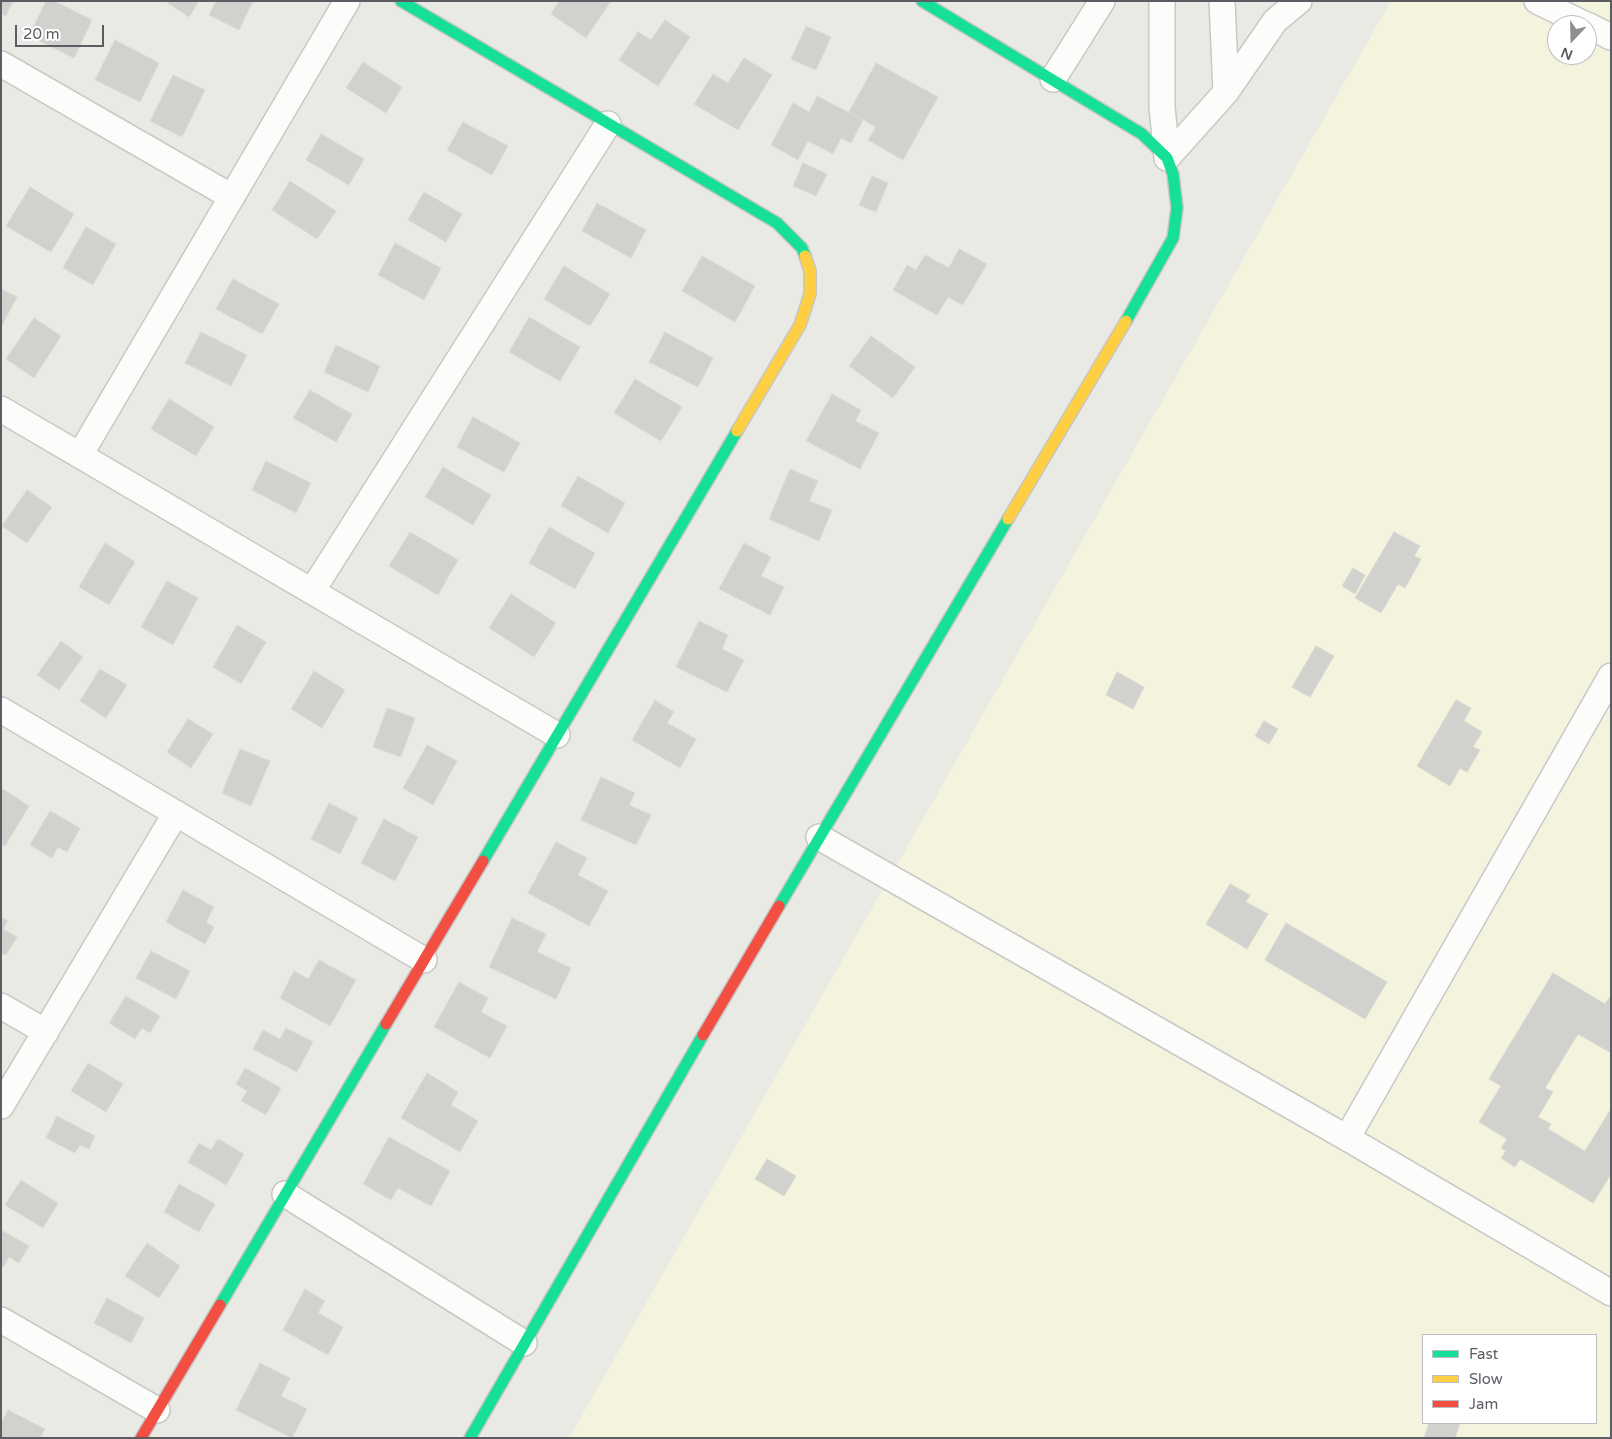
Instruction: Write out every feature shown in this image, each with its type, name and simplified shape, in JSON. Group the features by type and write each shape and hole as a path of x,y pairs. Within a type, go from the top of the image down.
{"street":[{"path":"80,455 347,1"},
{"path":"140,1438 800,324 810,294 810,271 802,248 777,223 401,1"},
{"path":"922,1 1142,134 1167,158"},
{"path":"1053,79 1102,1"},
{"path":"470,1438 819,837 1174,238 1177,208 1173,174 1167,158 1162,107 1162,1"},
{"path":"1222,1 1226,92"},
{"path":"1167,158 1226,92 1275,21 1299,1"},
{"path":"1537,1 1566,15"},
{"path":"1597,30 1611,37"},
{"path":"1,64 232,197"},
{"path":"312,592 608,124"},
{"path":"1,409 556,735"},
{"path":"1347,1138 1611,676"},
{"path":"1,710 424,960"},
{"path":"1,1106 176,814"},
{"path":"819,837 1347,1138 1611,1292"},
{"path":"1,1006 46,1032"},
{"path":"285,1194 524,1343"},
{"path":"1,1320 157,1410"}],"shaded area":[{"path":"1391,1 1611,1 1611,1438 569,1438"}],"building":[{"path":"1,1 13,1 6,16 1,13"},
{"path":"46,1 54,1 92,20 74,58 29,36"},
{"path":"165,1 199,1 189,17"},
{"path":"216,1 253,1 239,30 209,15"},
{"path":"559,1 611,1 586,38 551,14"},
{"path":"665,20 690,37 658,86 619,60 638,32 651,40"},
{"path":"806,26 831,37 816,70 791,59"},
{"path":"115,40 159,63 140,102 95,80"},
{"path":"744,58 772,75 738,130 694,104 713,74 728,83"},
{"path":"363,62 402,87 386,113 346,88"},
{"path":"876,63 938,97 903,160 868,140 876,127 849,112"},
{"path":"173,75 205,90 182,137 150,121"},
{"path":"817,96 863,120 851,143 841,138 833,154 808,141 798,160 771,145 793,103 809,112"},
{"path":"463,122 508,146 492,175 447,150"},
{"path":"321,134 364,159 349,185 306,160"},
{"path":"803,163 827,174 816,196 793,186"},
{"path":"872,176 888,183 876,212 859,205"},
{"path":"290,181 336,211 317,239 272,210"},
{"path":"30,187 74,214 51,252 6,226"},
{"path":"424,192 462,214 446,242 408,220"},
{"path":"597,203 646,230 631,258 582,231"},
{"path":"86,227 116,244 93,285 63,268"},
{"path":"395,243 441,268 424,300 378,275"},
{"path":"959,249 987,264 963,305 948,297 937,315 893,290 907,265 916,270 925,255 949,268"},
{"path":"702,256 755,286 735,322 682,291"},
{"path":"564,266 610,294 590,326 544,299"},
{"path":"233,279 279,304 262,334 216,309"},
{"path":"1,289 17,297 1,327"},
{"path":"529,317 580,347 560,381 509,352"},
{"path":"34,318 61,336 34,378 6,359"},
{"path":"201,332 247,355 231,386 185,363"},
{"path":"665,332 713,358 698,387 649,362"},
{"path":"871,336 915,367 893,398 849,366"},
{"path":"336,345 380,366 368,392 324,372"},
{"path":"635,379 682,407 661,441 614,413"},
{"path":"310,390 352,414 336,442 293,418"},
{"path":"832,394 861,410 855,421 879,433 860,469 806,441"},
{"path":"169,399 214,427 196,456 151,429"},
{"path":"473,417 520,443 504,472 457,447"},
{"path":"266,461 311,483 296,513 252,490"},
{"path":"443,467 491,495 473,525 425,497"},
{"path":"790,469 818,481 809,501 832,510 819,541 769,519"},
{"path":"578,476 625,503 608,533 561,506"},
{"path":"27,490 52,507 27,543 2,526"},
{"path":"549,527 595,553 575,589 529,563"},
{"path":"410,532 458,560 438,595 389,566"},
{"path":"1394,532 1420,546 1414,556 1421,559 1405,588 1398,584 1381,613 1355,598"},
{"path":"105,543 135,562 109,605 79,587"},
{"path":"744,543 771,557 761,576 784,587 770,615 719,589"},
{"path":"1353,568 1365,575 1355,594 1342,586"},
{"path":"167,581 198,598 173,645 141,627"},
{"path":"511,594 556,623 534,657 489,628"},
{"path":"699,621 728,635 722,649 744,660 727,692 676,667"},
{"path":"237,625 266,642 241,684 213,667"},
{"path":"61,641 83,657 59,690 37,675"},
{"path":"1316,646 1334,656 1310,697 1292,687"},
{"path":"100,669 127,685 106,718 80,701"},
{"path":"314,671 345,690 322,728 291,709"},
{"path":"1117,672 1144,687 1133,709 1106,695"},
{"path":"655,700 674,712 667,723 696,739 680,768 632,740"},
{"path":"1456,700 1471,708 1464,721 1482,732 1473,747 1480,750 1467,772 1460,768 1450,786 1417,766"},
{"path":"387,708 415,718 401,757 373,747"},
{"path":"188,719 213,734 191,768 167,752"},
{"path":"1264,721 1278,729 1269,744 1255,736"},
{"path":"427,745 457,761 433,805 403,788"},
{"path":"240,749 270,761 251,806 222,793"},
{"path":"601,777 635,793 629,805 651,815 636,845 581,820"},
{"path":"3,789 29,806 5,846 1,844 1,791"},
{"path":"329,803 358,818 340,854 311,839"},
{"path":"50,811 80,828 67,852 58,847 52,858 30,845"},
{"path":"384,819 418,837 395,881 361,863"},
{"path":"556,842 587,858 578,875 608,891 589,926 528,893"},
{"path":"1230,884 1250,895 1246,902 1268,914 1247,949 1206,924"},
{"path":"183,890 214,907 206,922 214,927 205,944 166,922"},
{"path":"1,917 8,921 3,929 17,937 6,955 1,953"},
{"path":"512,918 546,934 537,952 571,968 556,999 489,967"},
{"path":"1286,923 1387,982 1365,1019 1265,960"},
{"path":"151,951 190,971 176,999 136,978"},
{"path":"319,960 356,980 330,1026 280,998 294,971 308,979"},
{"path":"1553,973 1605,1004 1611,995 1611,1053 1578,1034 1545,1088 1553,1092 1538,1117 1551,1124 1548,1129 1585,1151 1611,1109 1611,1174 1593,1203 1520,1159 1515,1167 1501,1158 1506,1151 1501,1148 1507,1139 1479,1122 1501,1086 1489,1079"},
{"path":"459,982 488,998 481,1012 507,1026 490,1058 434,1027"},
{"path":"126,996 160,1016 150,1033 142,1028 135,1039 109,1023"},
{"path":"286,1028 313,1042 297,1072 253,1049 263,1030 280,1039"},
{"path":"88,1063 123,1084 106,1112 71,1091"},
{"path":"245,1068 281,1088 266,1115 241,1101 247,1091 236,1084"},
{"path":"427,1073 458,1092 451,1105 478,1121 460,1152 401,1118"},
{"path":"57,1116 95,1136 89,1149 80,1145 75,1153 46,1138"},
{"path":"389,1137 450,1171 431,1206 398,1188 391,1200 363,1184"},
{"path":"218,1139 244,1154 226,1185 188,1162 199,1143 211,1150"},
{"path":"767,1159 796,1176 784,1196 755,1179"},
{"path":"21,1180 58,1203 43,1228 5,1205"},
{"path":"179,1184 215,1204 199,1232 164,1212"},
{"path":"1,1230 29,1246 19,1263 9,1257 3,1267 1,1266"},
{"path":"147,1243 180,1266 159,1298 125,1276"},
{"path":"305,1289 325,1301 318,1313 343,1327 328,1355 283,1330"},
{"path":"107,1298 144,1318 131,1343 94,1323"},
{"path":"260,1363 290,1378 281,1396 307,1409 292,1438 236,1410"},
{"path":"8,1410 45,1429 40,1438 5,1438 1,1436 1,1423"},
{"path":"1429,1424 1460,1424 1455,1438 1424,1438"}],"traffic: fast":[{"path":"401,1 777,223 802,248 805,256"},
{"path":"922,1 1142,134 1167,158 1173,174 1177,208 1173,238 1126,321"},
{"path":"483,861 737,431"},
{"path":"779,906 1008,519"},
{"path":"220,1305 386,1024"},
{"path":"470,1438 703,1035"}],"traffic: slow":[{"path":"737,431 800,325 810,294 810,271 805,256"},
{"path":"1008,519 1126,321"}],"traffic: jam":[{"path":"386,1024 483,861"},
{"path":"703,1035 779,906"},
{"path":"141,1438 220,1305"}]}
